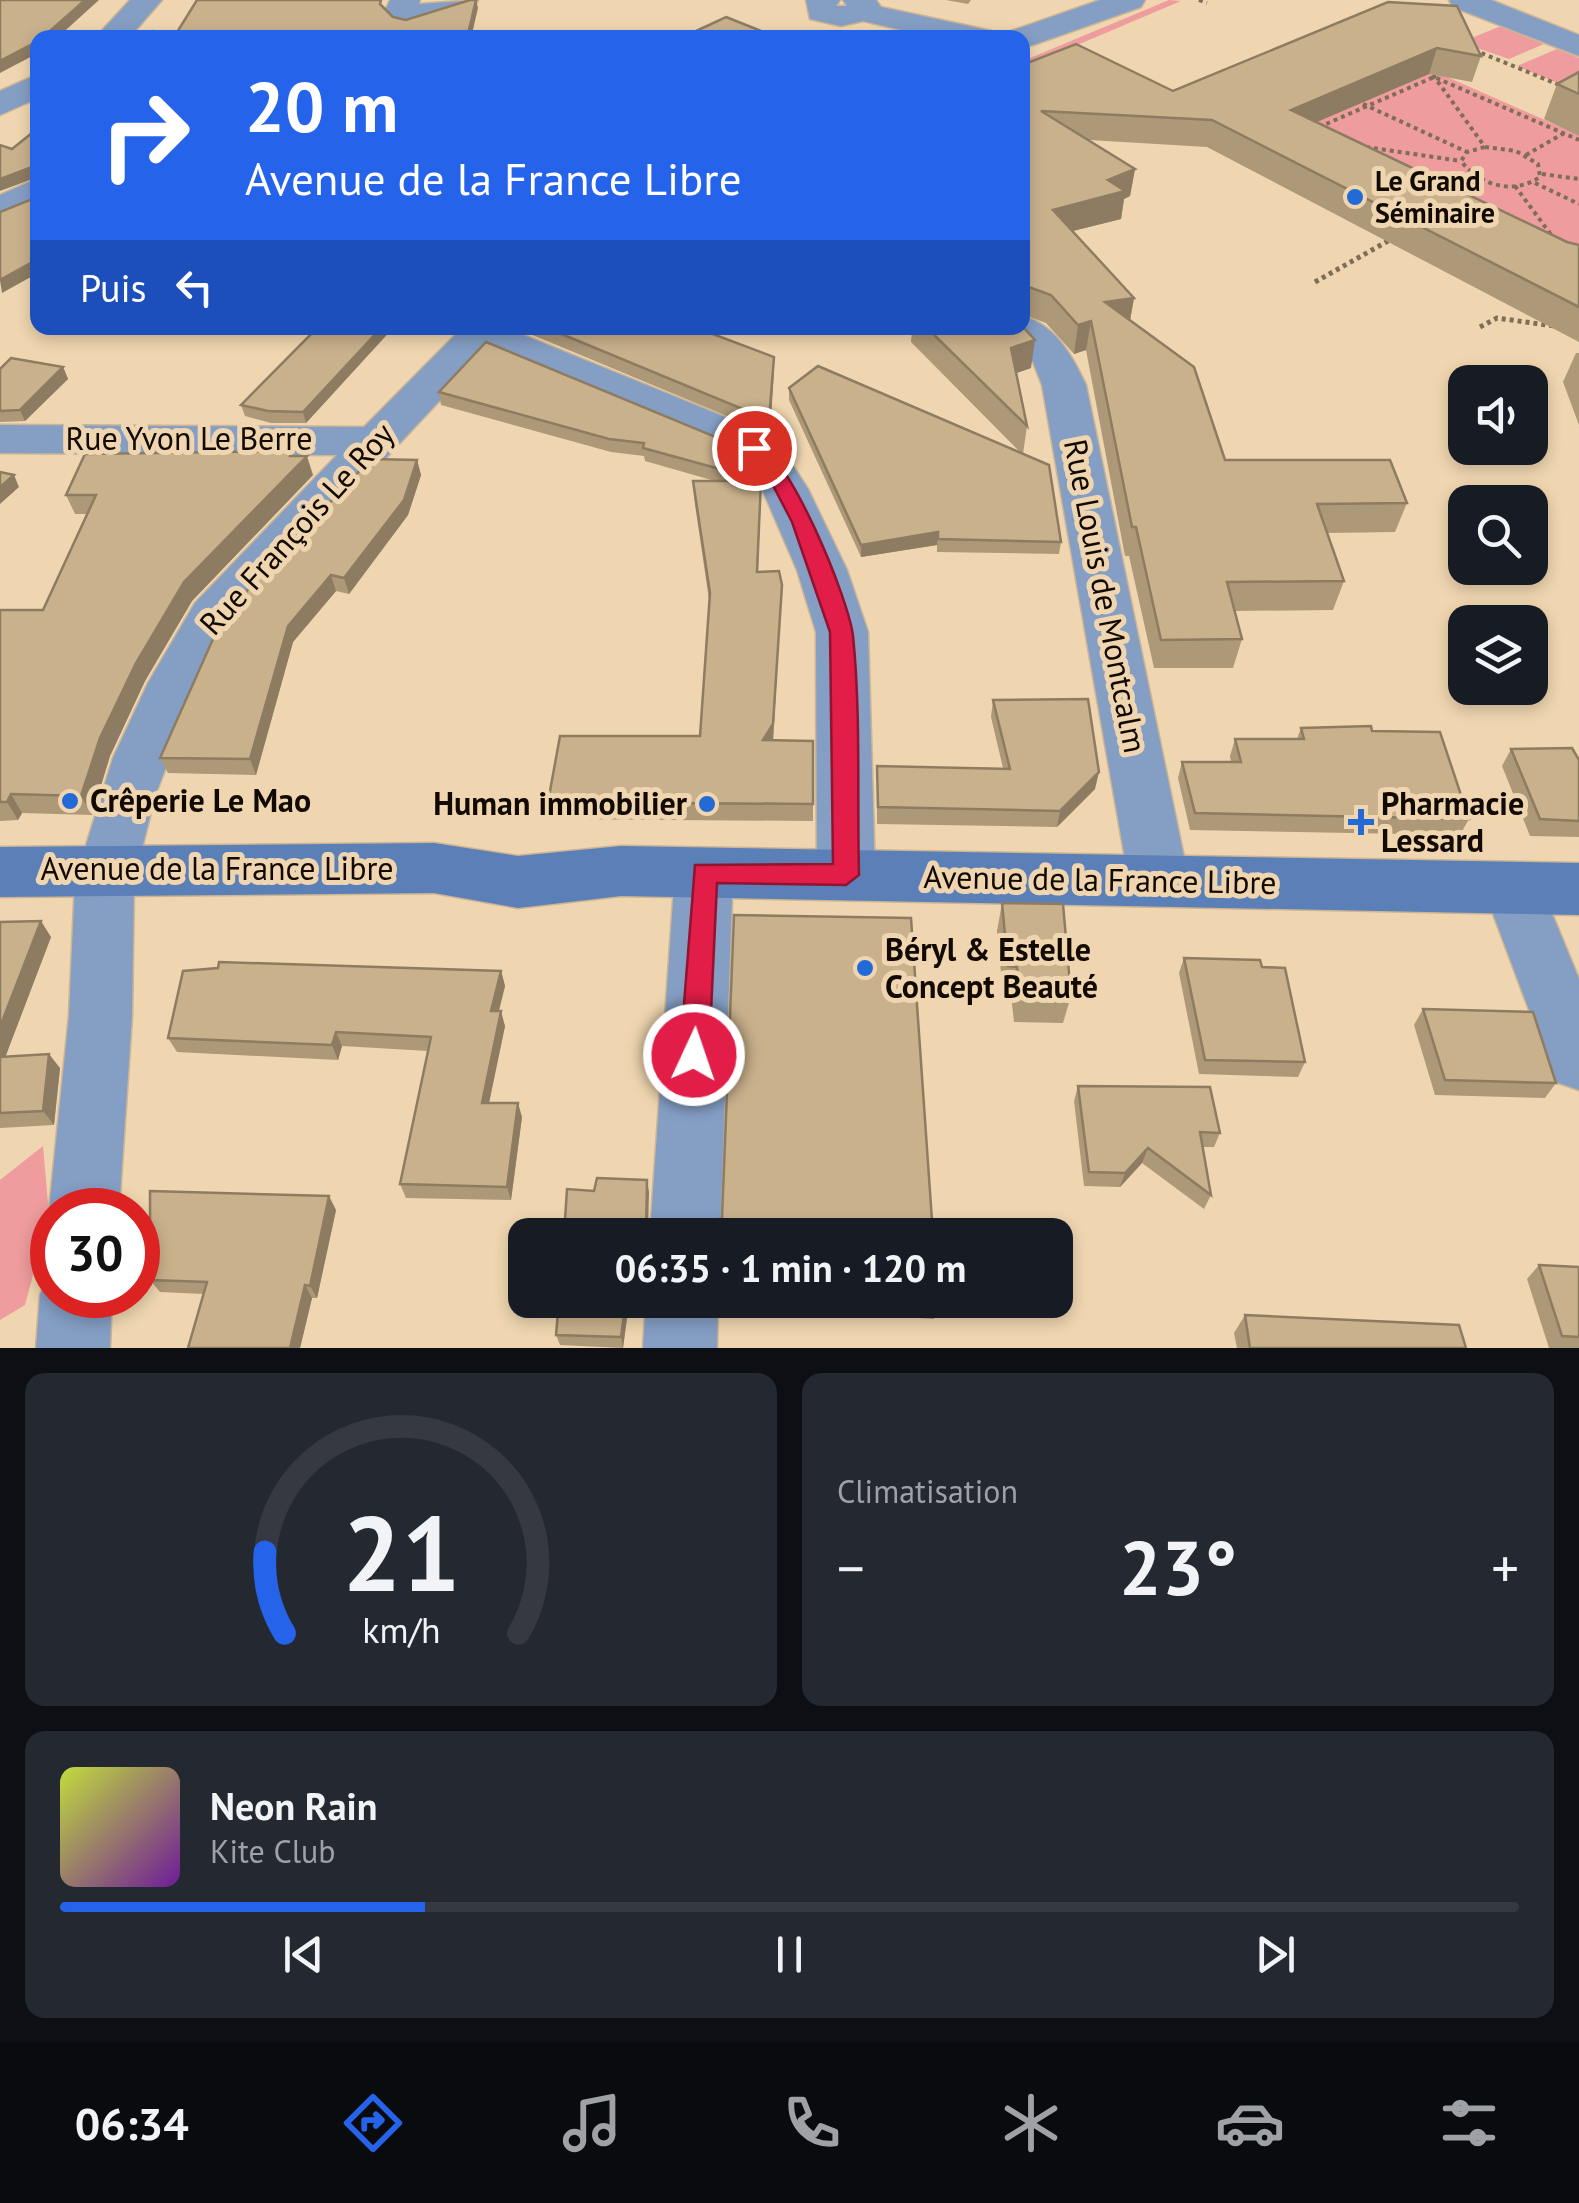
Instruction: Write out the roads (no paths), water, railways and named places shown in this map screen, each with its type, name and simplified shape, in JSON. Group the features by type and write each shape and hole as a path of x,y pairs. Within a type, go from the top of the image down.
{"main road":[{"name":"Avenue de la France Libre","path":"0,872 434,868 518,882 621,871 1579,889"}],"street":[{"path":"118,30 148,0"},
{"path":"404,0 403,14 416,17 463,0"},
{"path":"1030,35 1130,0"},
{"path":"1464,0 1579,46"},
{"path":"837,8 943,30"},
{"path":"0,211 30,194"},
{"name":"Rue François Le Roy","path":"86,1188 102,991 106,869 150,742 188,655 213,613 478,335"},
{"path":"495,335 741,440 774,469 822,570 842,632 846,875"},
{"name":"Rue Louis de Montcalm","path":"1027,335 1052,357 1064,385 1159,881"},
{"name":"Rue Yvon Le Berre","path":"0,440 378,442"},
{"path":"686,1218 704,872"},
{"path":"1513,887 1579,1061"},
{"path":"73,1348 75,1318"},
{"path":"680,1348 681,1318"}],"place":[{"name":"Le Grand Séminaire","path":"1355,197"},
{"name":"Crêperie Le Mao","path":"70,801"},
{"name":"Human immobilier","path":"707,804"},
{"name":"Pharmacie Lessard","path":"1361,822"},
{"name":"Béryl & Estelle Concept Beauté","path":"865,968"}]}
